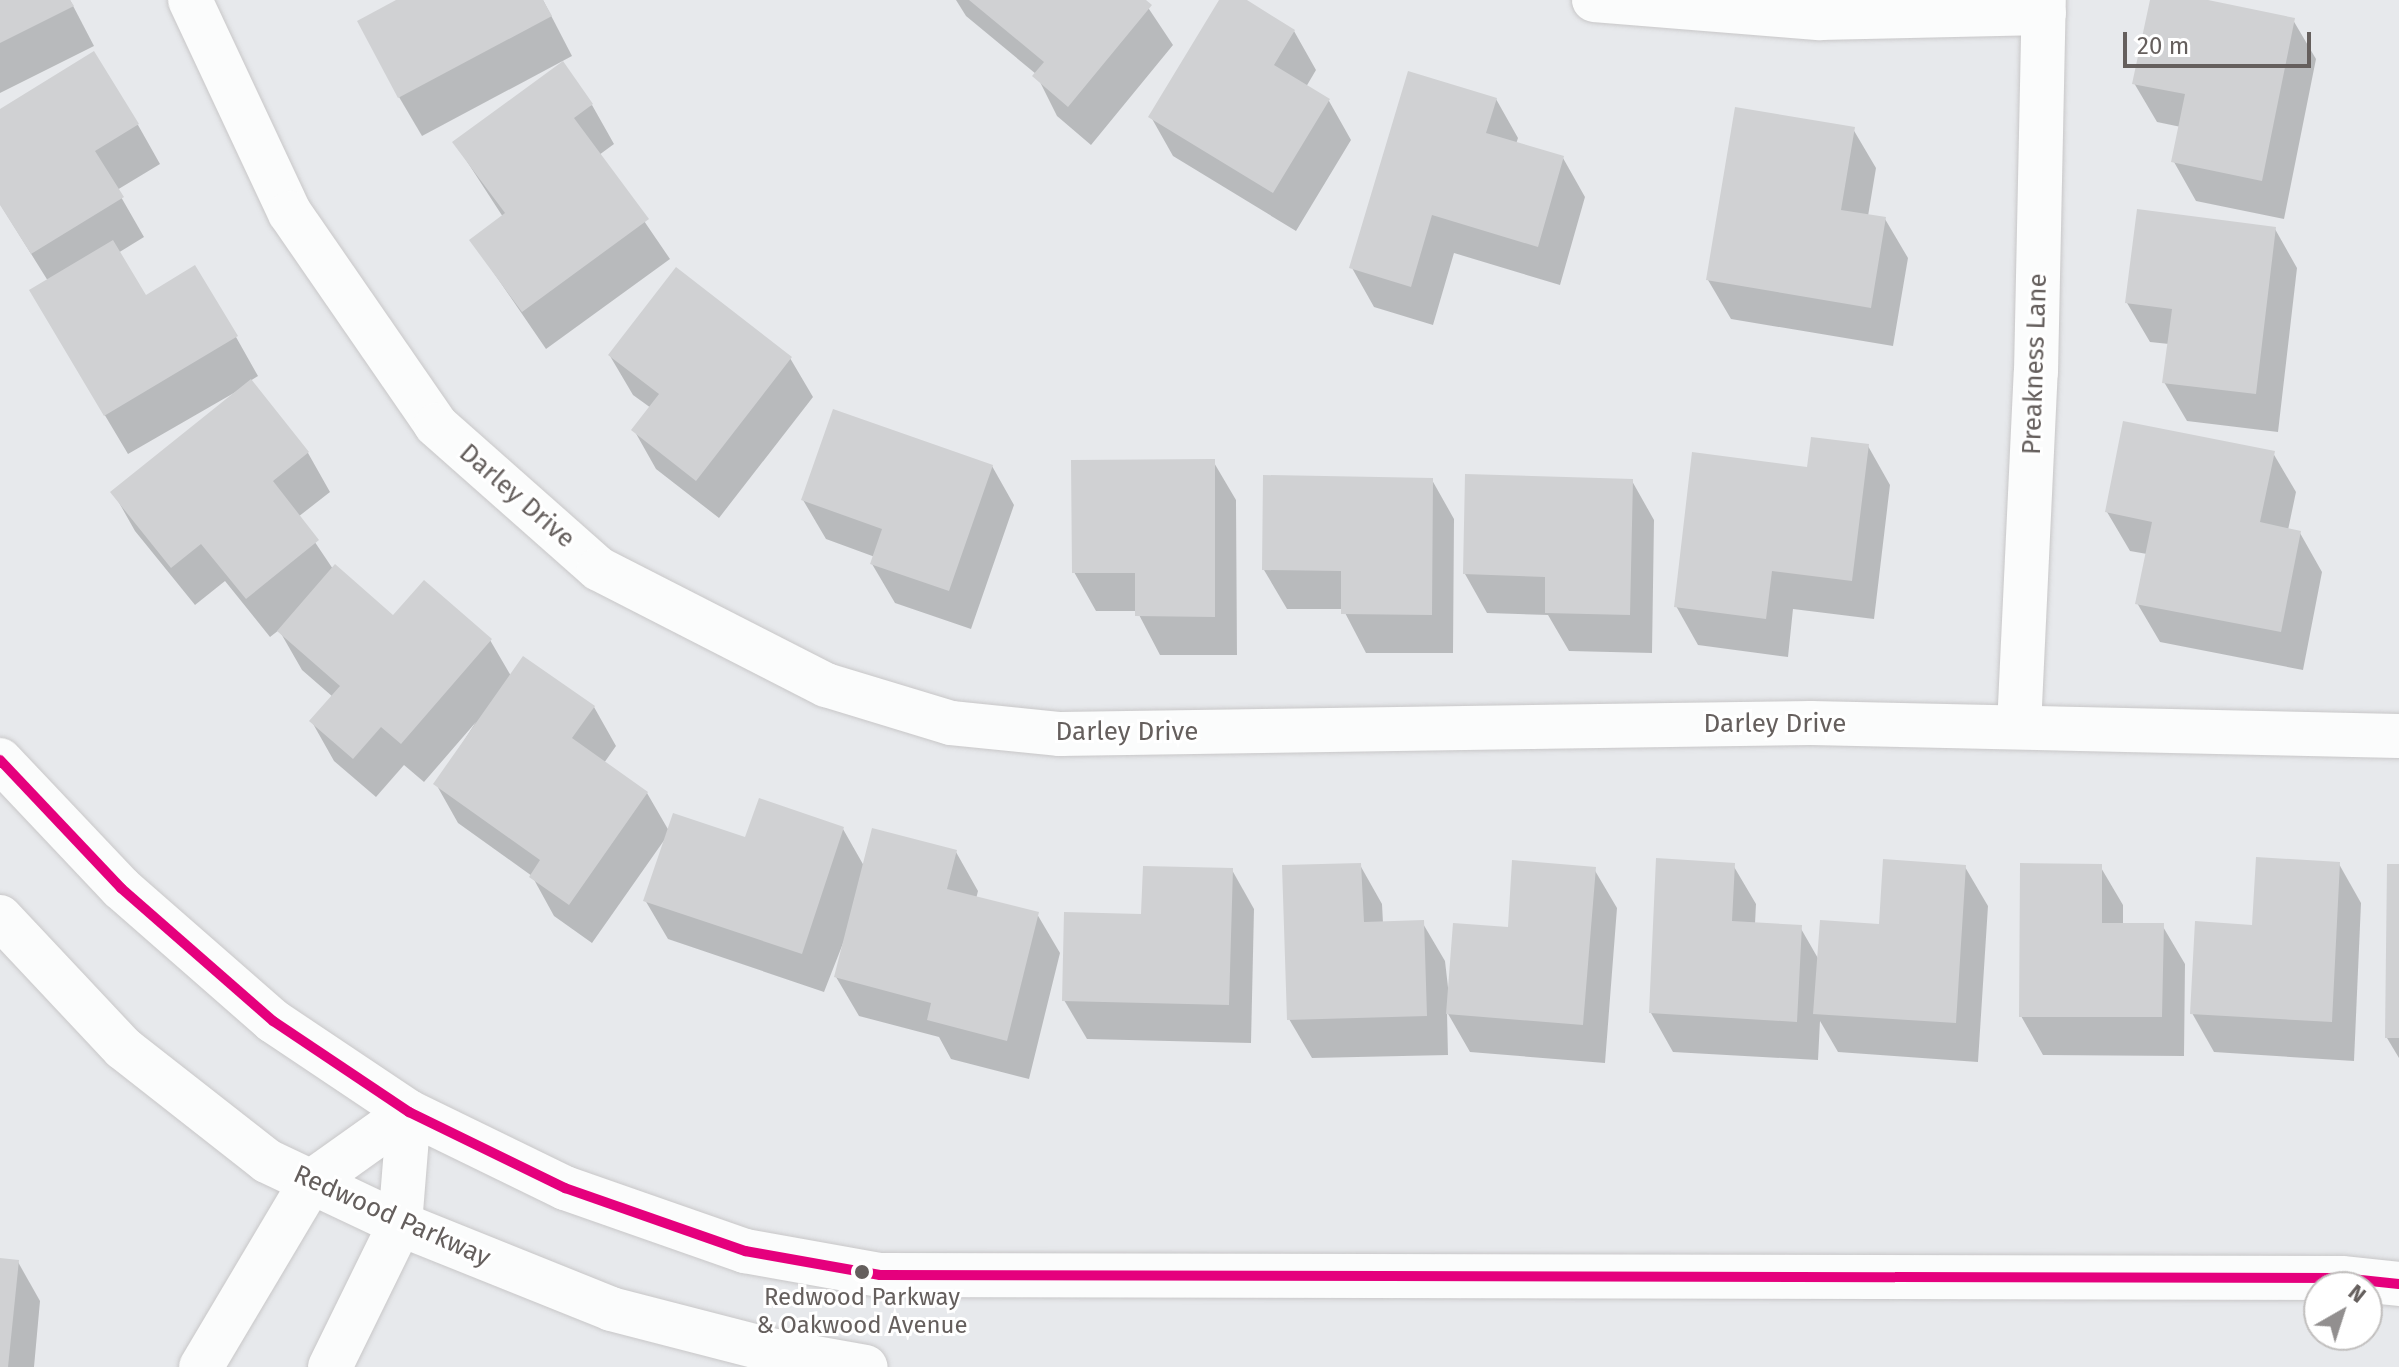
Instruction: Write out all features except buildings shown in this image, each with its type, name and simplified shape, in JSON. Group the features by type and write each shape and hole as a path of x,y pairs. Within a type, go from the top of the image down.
{"main road":[{"name":"Darley Drive","path":"190,0 290,213 436,425 599,569 826,685 951,723 1060,734 1811,723 2399,736"},
{"path":"1594,0 1820,18 2044,7"},
{"name":"Preakness Lane","path":"2019,727 2036,372 2044,7"},
{"path":"0,760 121,888 273,1021 409,1112 565,1188 745,1251 866,1274 2342,1278 2399,1284"},
{"name":"Redwood Parkway","path":"0,917 123,1048 267,1161 400,1224 611,1309 770,1350 865,1367"},
{"path":"201,1367 311,1182 409,1112"},
{"path":"330,1367 400,1224 409,1112"}],"transit line":[{"path":"0,760 121,888 273,1021 409,1112 565,1188 745,1251 880,1275 2342,1278 2399,1284"}],"place":[{"name":"Redwood Parkway & Oakwood Avenue","path":"862,1272"}]}
